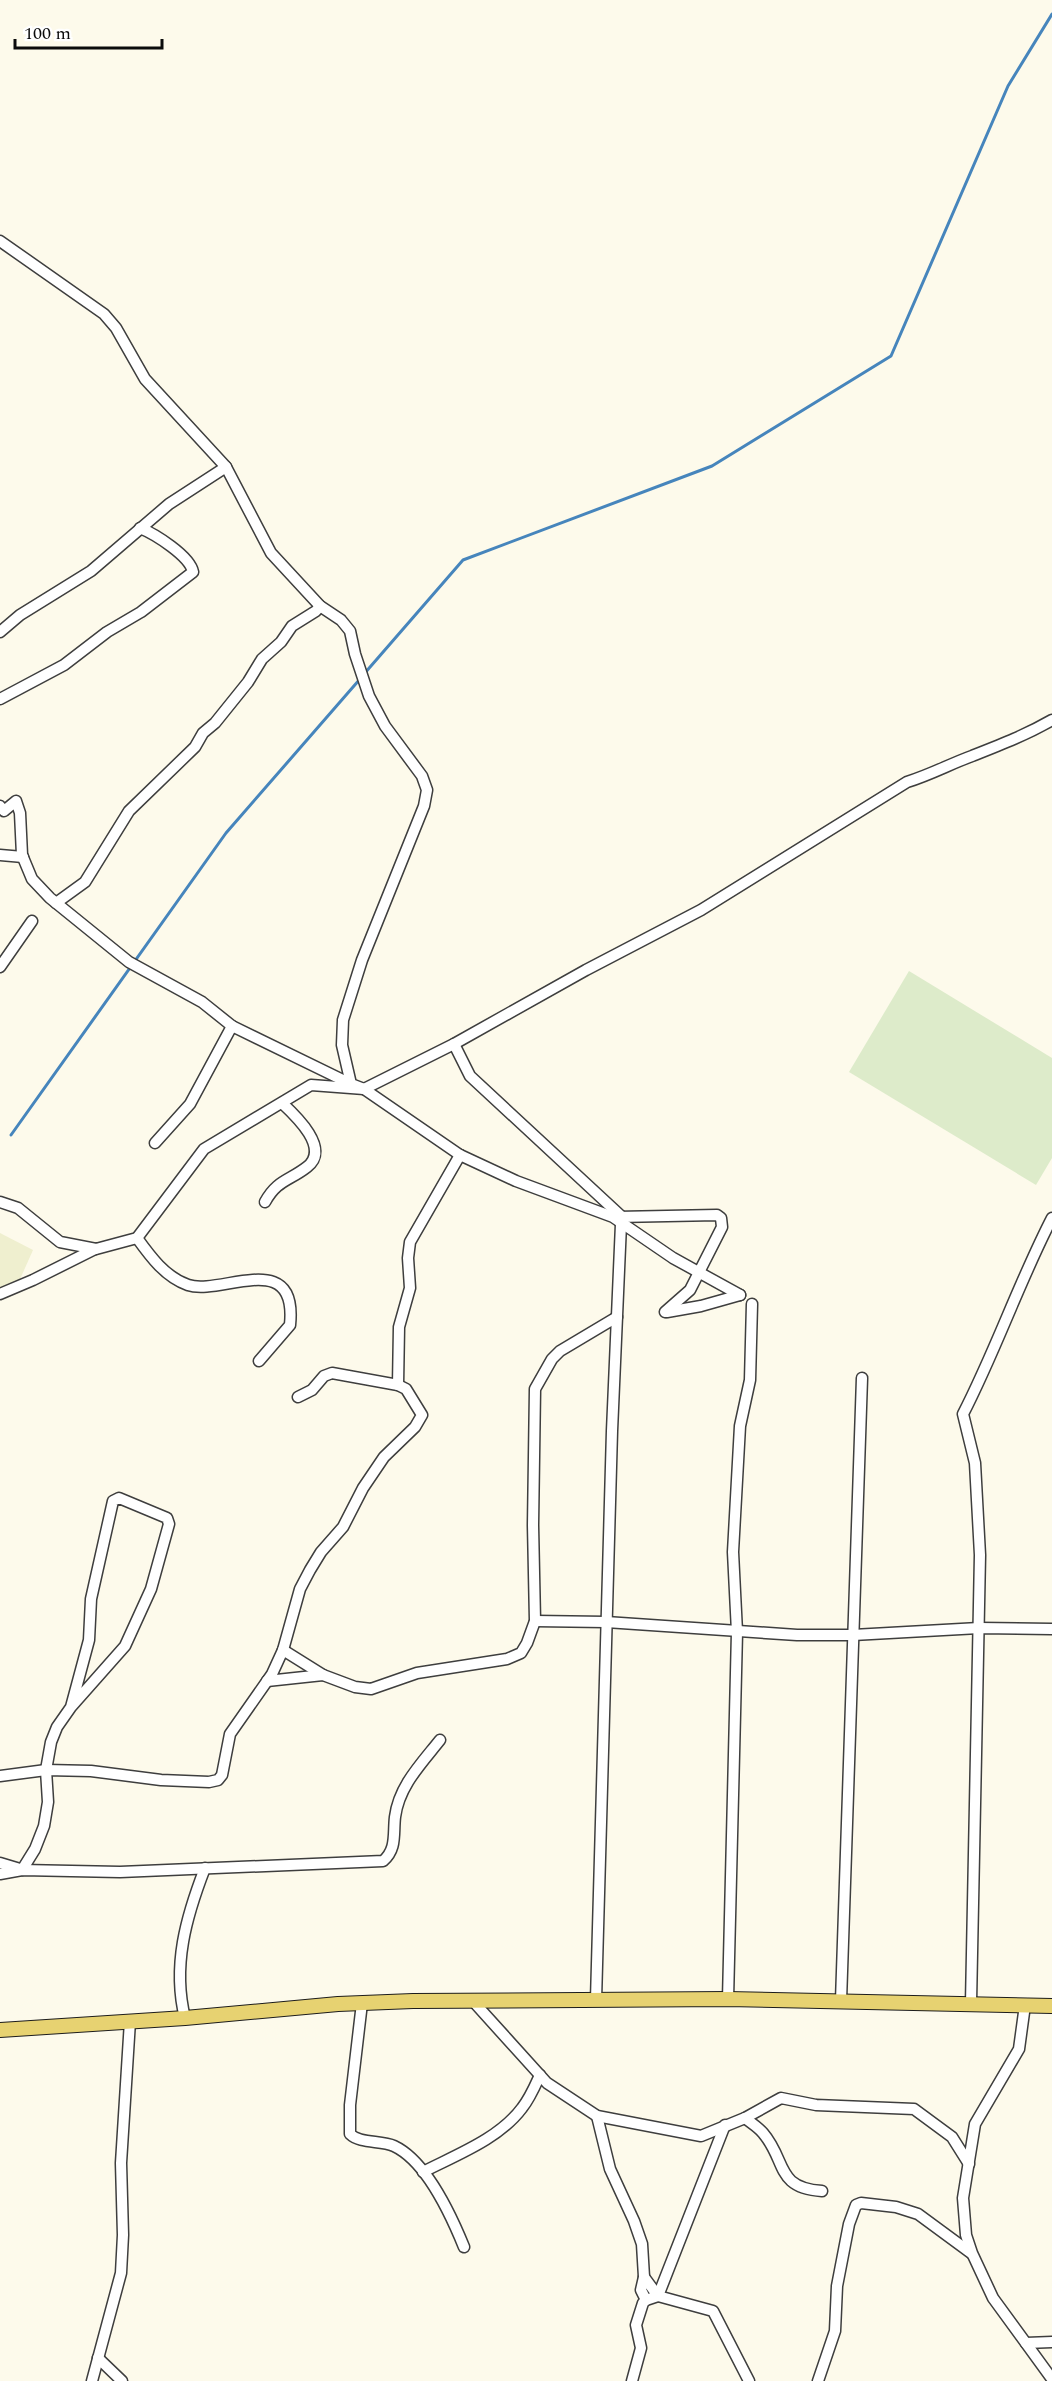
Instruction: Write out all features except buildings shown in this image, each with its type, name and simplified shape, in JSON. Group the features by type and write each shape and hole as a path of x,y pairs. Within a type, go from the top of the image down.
{"main road":[{"path":"0,2030 362,2003 472,2000 728,1999 1052,2006"}],"street":[{"path":"0,241 104,314 116,328 145,379 226,467 271,553 320,606 341,620 350,631 369,696 385,726 422,776 427,790 424,806 362,960 343,1020 342,1045 351,1084"},
{"path":"0,632 20,615 91,571 169,504 226,467"},
{"path":"0,699 64,665 107,632 141,612 193,572 190,562 176,550 140,528"},
{"path":"57,903 85,882 129,811 195,747 203,733 215,723 248,682 262,659 281,642 292,626 320,606"},
{"path":"0,1294 96,1249 137,1238 204,1149 311,1085 364,1089 454,1044 585,970 701,910 899,787 970,756 1001,746 1052,720"},
{"path":"0,806 4,811 16,801 20,813 23,857 32,879 57,903 129,962 202,1002 232,1026 364,1089 460,1155 516,1181 619,1219 717,1215 721,1218 722,1227 699,1272 690,1290 665,1312 701,1306 740,1295 699,1272 673,1258 619,1219 470,1076 454,1044"},
{"path":"0,855 23,857"},
{"path":"0,967 32,921"},
{"path":"155,1143 190,1104 232,1026"},
{"path":"265,1202 272,1189 309,1166 315,1158 312,1140 301,1121 282,1103"},
{"path":"398,1385 399,1327 410,1288 408,1258 410,1242 460,1155"},
{"path":"0,1202 18,1208 60,1242 96,1249"},
{"path":"971,2003 980,1555 975,1463 963,1414 1016,1301 1028,1272 1030,1260 1052,1218"},
{"path":"596,2000 619,1219"},
{"path":"137,1238 152,1259 188,1285 198,1287 256,1280 272,1282 282,1287 286,1293 290,1325 259,1360"},
{"path":"728,1999 737,1632 733,1552 740,1426 750,1380 752,1304"},
{"path":"283,1650 322,1675 355,1687 371,1689 417,1673 507,1659 520,1653 527,1643 535,1621 533,1525 535,1389 552,1359 560,1351 617,1317"},
{"path":"0,1776 46,1770 91,1771 161,1780 209,1782 218,1780 225,1766 225,1752 230,1734 267,1681 283,1650 300,1589 310,1570 321,1552 343,1527 363,1488 384,1456 419,1421 422,1415 406,1389 398,1385 332,1373 324,1376 312,1390 298,1397"},
{"path":"841,2001 862,1378"},
{"path":"22,1870 35,1849 44,1826 48,1802 46,1770 51,1742 57,1727 71,1707 125,1646 151,1589 169,1524 167,1518 119,1498 113,1501 91,1599 88,1640 71,1707"},
{"path":"535,1621 797,1635 853,1635 979,1628 1052,1629"},
{"path":"267,1681 322,1675"},
{"path":"0,1874 22,1870 120,1872 384,1861 391,1855 394,1848 395,1818 403,1790 440,1740"},
{"path":"0,1863 22,1870"},
{"path":"185,2018 182,2005 181,1966 183,1935 189,1909 205,1868"},
{"path":"472,2000 547,2083 597,2116 701,2136 745,2118 781,2098 816,2105 914,2109 952,2137 969,2164"},
{"path":"362,2003 350,2105 350,2134 358,2139 393,2145 403,2151 431,2181 450,2213 464,2247"},
{"path":"1025,2005 1019,2049 975,2124 963,2198 966,2235 993,2298 1052,2379"},
{"path":"92,2381 121,2273 123,2235 121,2163 130,2020"},
{"path":"423,2172 471,2147 504,2126 521,2110 540,2075"},
{"path":"597,2116 610,2169 642,2244 644,2277 641,2290 646,2300 636,2325 641,2349 632,2381"},
{"path":"745,2118 763,2133 787,2177 795,2185 805,2190 822,2191"},
{"path":"658,2296 725,2125"},
{"path":"818,2381 836,2331 837,2286 849,2224 856,2205 861,2203 910,2211 972,2253"},
{"path":"644,2277 658,2296"},
{"path":"646,2300 658,2296 713,2311 749,2381"},
{"path":"1026,2343 1052,2342"},
{"path":"98,2358 122,2381"}],"green space":[{"path":"909,971 1052,1058 1052,1158 1036,1185 849,1072"},
{"path":"0,1233 33,1250 17,1286 0,1292"}],"waterway":[{"path":"364,674 463,560 712,466 891,356 1008,86 1052,14"},
{"path":"11,1135 226,833 360,679"}]}
